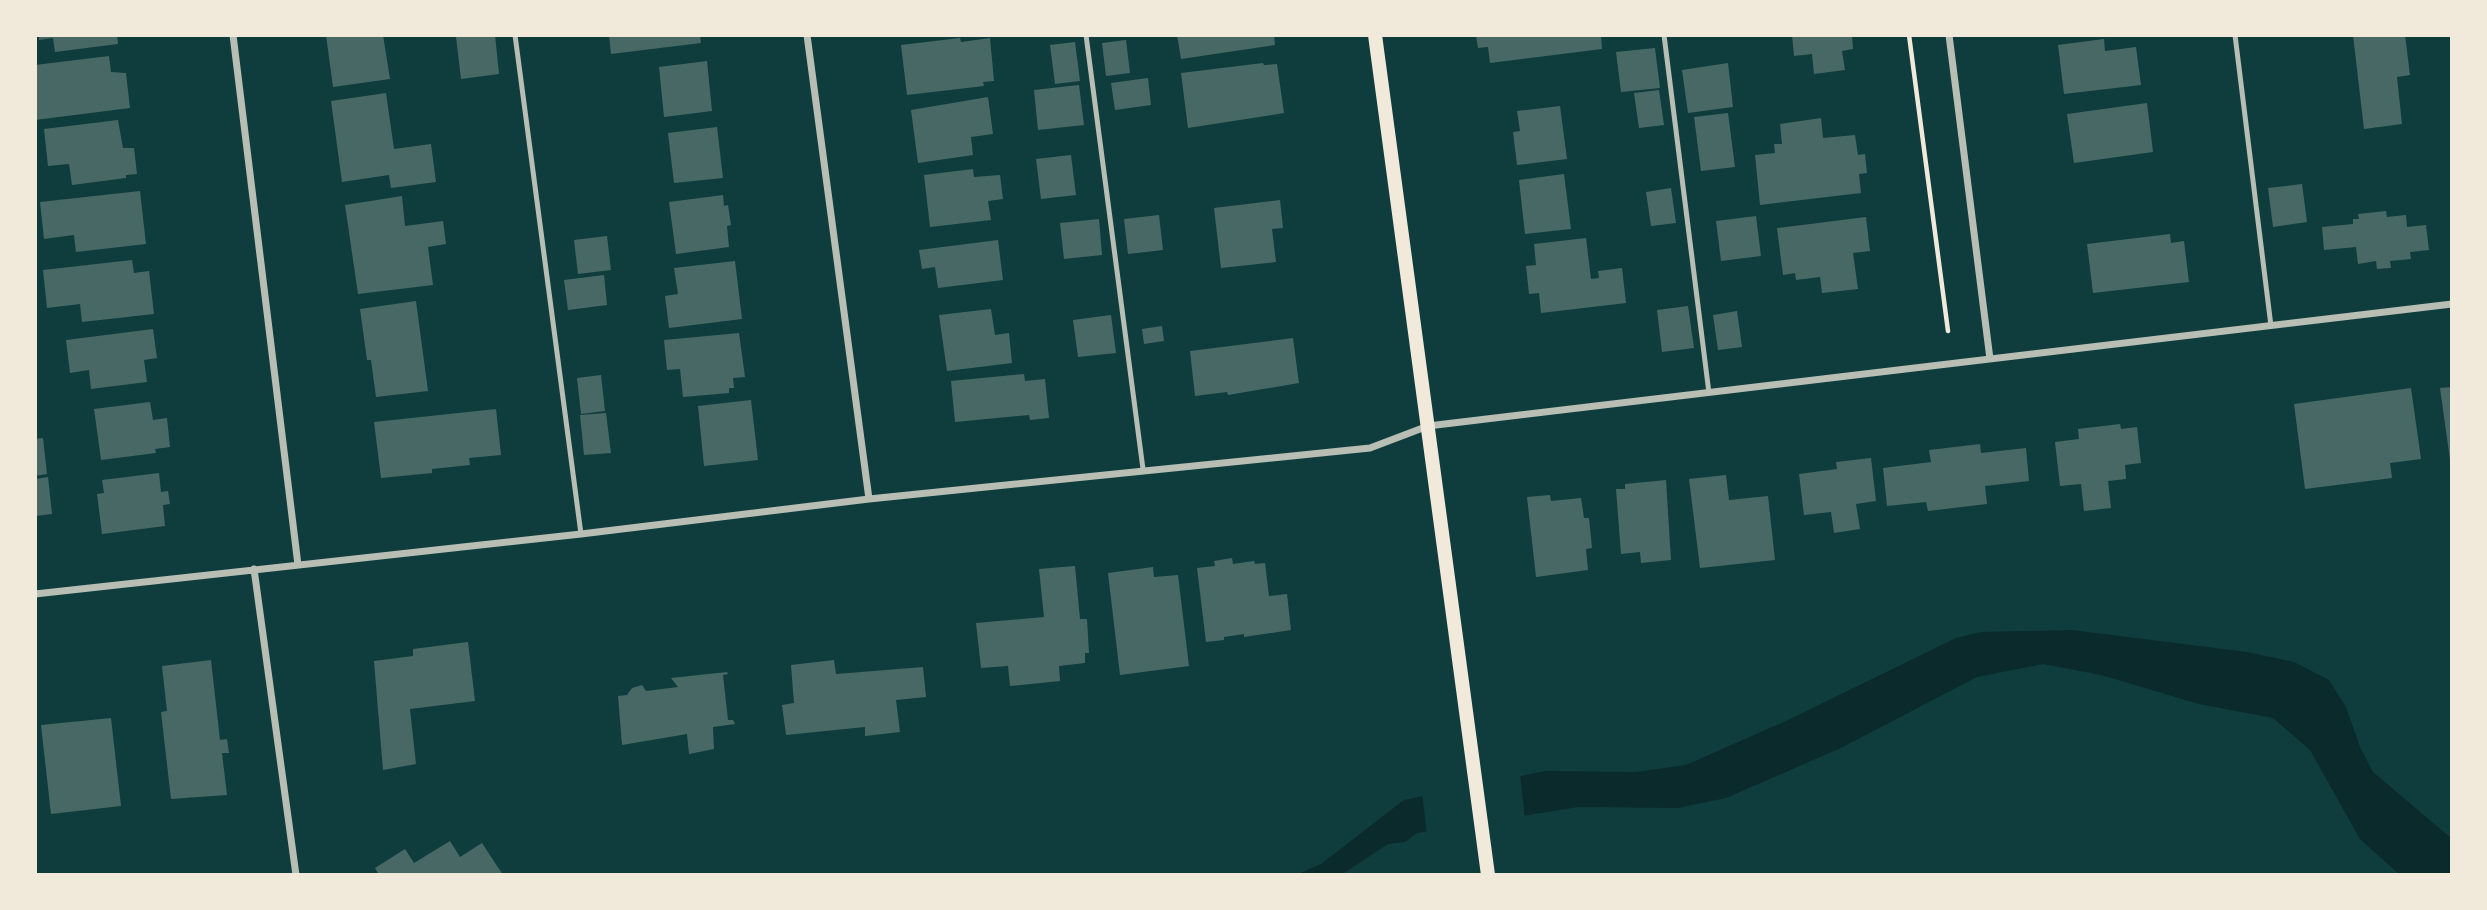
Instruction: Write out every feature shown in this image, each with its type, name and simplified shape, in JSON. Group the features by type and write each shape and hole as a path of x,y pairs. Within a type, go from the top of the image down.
{"main road":[{"path":"1376,35 1488,875"}],"street":[{"path":"233,35 298,565"},
{"path":"807,35 869,499"},
{"path":"1949,35 1990,359"},
{"path":"35,594 1143,469 1370,448 1428,426 2452,304"},
{"path":"254,569 296,875"}],"lane":[{"path":"515,35 581,534"},
{"path":"1086,35 1143,469"},
{"path":"1664,35 1709,393"},
{"path":"2235,35 2271,326"}],"path":[{"path":"1909,35 1948,331"}],"water":[{"path":"2072,630 2247,652 2294,662 2329,680 2346,707 2360,747 2373,772 2452,839 2452,875 2400,875 2360,839 2310,750 2273,718 2199,704 2101,675 2043,664 1977,677 1841,748 1726,798 1678,808 1578,807 1417,833 1405,842 1388,844 1341,875 1296,875 1321,864 1404,800 1545,771 1636,772 1686,765 1788,720 1956,638 1981,632"}],"pier":[{"path":"1520,773 1525,819 1427,835 1422,793"}],"building":[{"path":"39,35 117,35 118,44 55,52 53,38 39,40"},
{"path":"326,35 383,35 390,79 333,87"},
{"path":"495,35 499,74 461,79 456,37"},
{"path":"609,35 700,35 701,43 611,54"},
{"path":"1177,35 1274,35 1275,45 1181,59"},
{"path":"1476,35 1601,35 1602,49 1490,63 1488,47 1478,48"},
{"path":"1792,35 1852,35 1853,49 1842,51 1845,70 1814,74 1812,54 1794,56"},
{"path":"2353,35 2405,35 2410,75 2397,77 2402,124 2364,129"},
{"path":"960,38 961,42 990,38 994,81 983,82 984,86 907,95 901,45"},
{"path":"2104,39 2105,51 2136,47 2141,85 2064,94 2058,45"},
{"path":"1126,40 1130,73 1106,76 1102,43"},
{"path":"1075,42 1080,81 1055,84 1050,45"},
{"path":"1655,48 1660,88 1621,92 1616,52"},
{"path":"109,56 111,72 126,73 130,108 35,120 35,65"},
{"path":"707,61 712,111 664,117 659,67"},
{"path":"1263,63 1277,64 1284,113 1188,128 1181,73"},
{"path":"1728,63 1733,107 1688,113 1682,70"},
{"path":"1148,78 1151,105 1115,110 1111,83"},
{"path":"1079,85 1084,125 1038,130 1034,90"},
{"path":"1659,90 1664,125 1639,128 1634,93"},
{"path":"386,93 394,149 431,144 436,182 391,188 389,175 342,182 331,101"},
{"path":"988,97 993,134 971,137 973,155 918,163 911,110"},
{"path":"2147,103 2153,152 2074,163 2067,114"},
{"path":"1560,106 1567,159 1517,165 1513,132 1520,131 1517,111"},
{"path":"1728,113 1735,167 1701,171 1694,117"},
{"path":"1821,118 1823,138 1855,135 1858,155 1865,154 1867,173 1859,174 1861,193 1760,205 1755,155 1775,153 1774,144 1782,144 1780,124"},
{"path":"118,120 123,148 134,148 137,174 126,175 126,178 72,185 69,164 48,166 44,129"},
{"path":"717,127 723,178 674,183 668,133"},
{"path":"1071,155 1076,195 1041,199 1036,159"},
{"path":"973,169 974,177 1000,175 1003,199 988,201 991,220 930,227 924,175"},
{"path":"1564,174 1571,229 1525,234 1519,180"},
{"path":"2302,184 2307,222 2273,227 2268,188"},
{"path":"1671,188 1676,223 1651,226 1646,192"},
{"path":"140,191 146,244 76,252 74,235 44,239 40,202"},
{"path":"723,195 724,206 728,205 731,225 727,226 729,247 676,254 669,202"},
{"path":"402,196 405,226 443,221 446,244 428,247 433,285 358,294 345,205"},
{"path":"1280,200 1283,228 1272,229 1276,262 1221,268 1214,208"},
{"path":"2386,211 2387,217 2406,215 2407,227 2426,225 2429,250 2410,252 2411,259 2390,261 2391,268 2377,269 2376,261 2358,264 2356,247 2324,250 2322,227 2353,224 2353,219 2359,219 2358,214"},
{"path":"1159,215 1163,250 1128,254 1124,219"},
{"path":"1756,216 1761,256 1721,261 1716,221"},
{"path":"1866,217 1870,251 1853,253 1858,289 1822,293 1820,277 1796,280 1795,273 1783,275 1777,228"},
{"path":"1099,219 1102,255 1064,259 1060,223"},
{"path":"2170,234 2171,243 2184,241 2189,282 2093,293 2087,244"},
{"path":"607,236 611,270 578,274 574,240"},
{"path":"1586,238 1591,279 1599,278 1598,271 1622,268 1626,303 1541,313 1539,293 1529,294 1526,266 1536,265 1534,244"},
{"path":"998,240 1003,280 938,288 935,267 922,269 919,250"},
{"path":"132,260 134,273 149,271 154,314 82,322 80,304 47,308 43,270"},
{"path":"735,261 742,319 669,328 665,296 678,294 674,268"},
{"path":"604,275 607,305 568,310 564,280"},
{"path":"416,301 428,391 376,397 371,360 367,360 360,309"},
{"path":"1688,306 1694,348 1662,352 1657,310"},
{"path":"991,309 995,335 1009,333 1012,363 947,371 939,315"},
{"path":"1737,311 1742,347 1718,350 1713,315"},
{"path":"1111,315 1116,353 1078,357 1073,320"},
{"path":"1162,326 1164,341 1144,344 1142,329"},
{"path":"153,329 157,358 144,360 147,382 91,389 89,370 70,373 66,340"},
{"path":"739,333 745,377 733,378 734,388 729,388 729,393 683,397 680,369 667,370 664,340"},
{"path":"1293,338 1299,383 1228,395 1227,392 1195,396 1190,351"},
{"path":"1024,374 1025,381 1045,379 1049,418 1030,420 1029,415 955,422 951,381"},
{"path":"601,375 605,411 581,414 577,378"},
{"path":"2452,387 2452,460 2450,460 2440,388"},
{"path":"2411,388 2421,459 2390,463 2392,478 2305,489 2294,404"},
{"path":"751,400 758,460 704,466 698,406"},
{"path":"150,402 153,420 167,418 170,447 155,449 156,453 101,460 94,409"},
{"path":"496,409 501,455 469,458 470,465 432,469 432,473 381,478 374,422"},
{"path":"606,413 611,453 584,455 580,415"},
{"path":"2120,424 2121,429 2137,427 2141,463 2125,465 2126,479 2108,481 2111,508 2084,511 2081,484 2060,486 2055,442 2079,439 2078,429"},
{"path":"43,438 47,474 35,476 35,439"},
{"path":"1980,444 1981,453 2026,448 2029,481 1985,486 1987,504 1928,511 1926,502 1887,506 1883,468 1931,462 1929,450"},
{"path":"1871,458 1876,501 1856,504 1860,529 1834,533 1831,512 1804,515 1799,474 1837,469 1836,462"},
{"path":"159,473 161,492 168,491 170,504 163,505 165,526 102,534 97,494 104,493 102,480"},
{"path":"1726,475 1729,500 1768,496 1775,560 1700,568 1689,479"},
{"path":"48,477 52,514 35,516 35,479"},
{"path":"1666,480 1671,560 1641,563 1640,552 1621,554 1616,489 1625,489 1625,484"},
{"path":"1550,495 1551,501 1581,498 1584,518 1589,518 1592,548 1586,549 1588,570 1536,577 1527,497"},
{"path":"1232,558 1233,564 1254,561 1255,564 1265,563 1269,596 1287,594 1291,630 1244,637 1244,634 1206,642 1197,568 1215,566 1214,561"},
{"path":"1075,566 1080,619 1087,619 1089,653 1085,653 1085,663 1059,666 1060,681 1010,686 1008,666 981,668 976,623 1044,617 1039,569"},
{"path":"1153,567 1154,577 1178,575 1189,666 1120,675 1108,573"},
{"path":"468,642 475,701 410,709 416,764 383,770 374,661 413,656 413,649"},
{"path":"211,660 220,740 227,739 229,753 222,753 227,795 171,799 161,712 167,711 162,666"},
{"path":"834,660 836,674 923,667 926,697 896,700 900,732 865,736 865,727 786,735 782,705 794,703 791,665"},
{"path":"728,674 723,675 728,720 733,720 735,724 713,727 714,749 689,754 687,734 622,745 618,696 627,695 632,688 642,685 646,691 678,687 671,678"},
{"path":"111,718 121,806 51,814 41,725"},
{"path":"450,841 460,857 482,843 503,875 379,875 375,868 405,849 414,863"}]}
